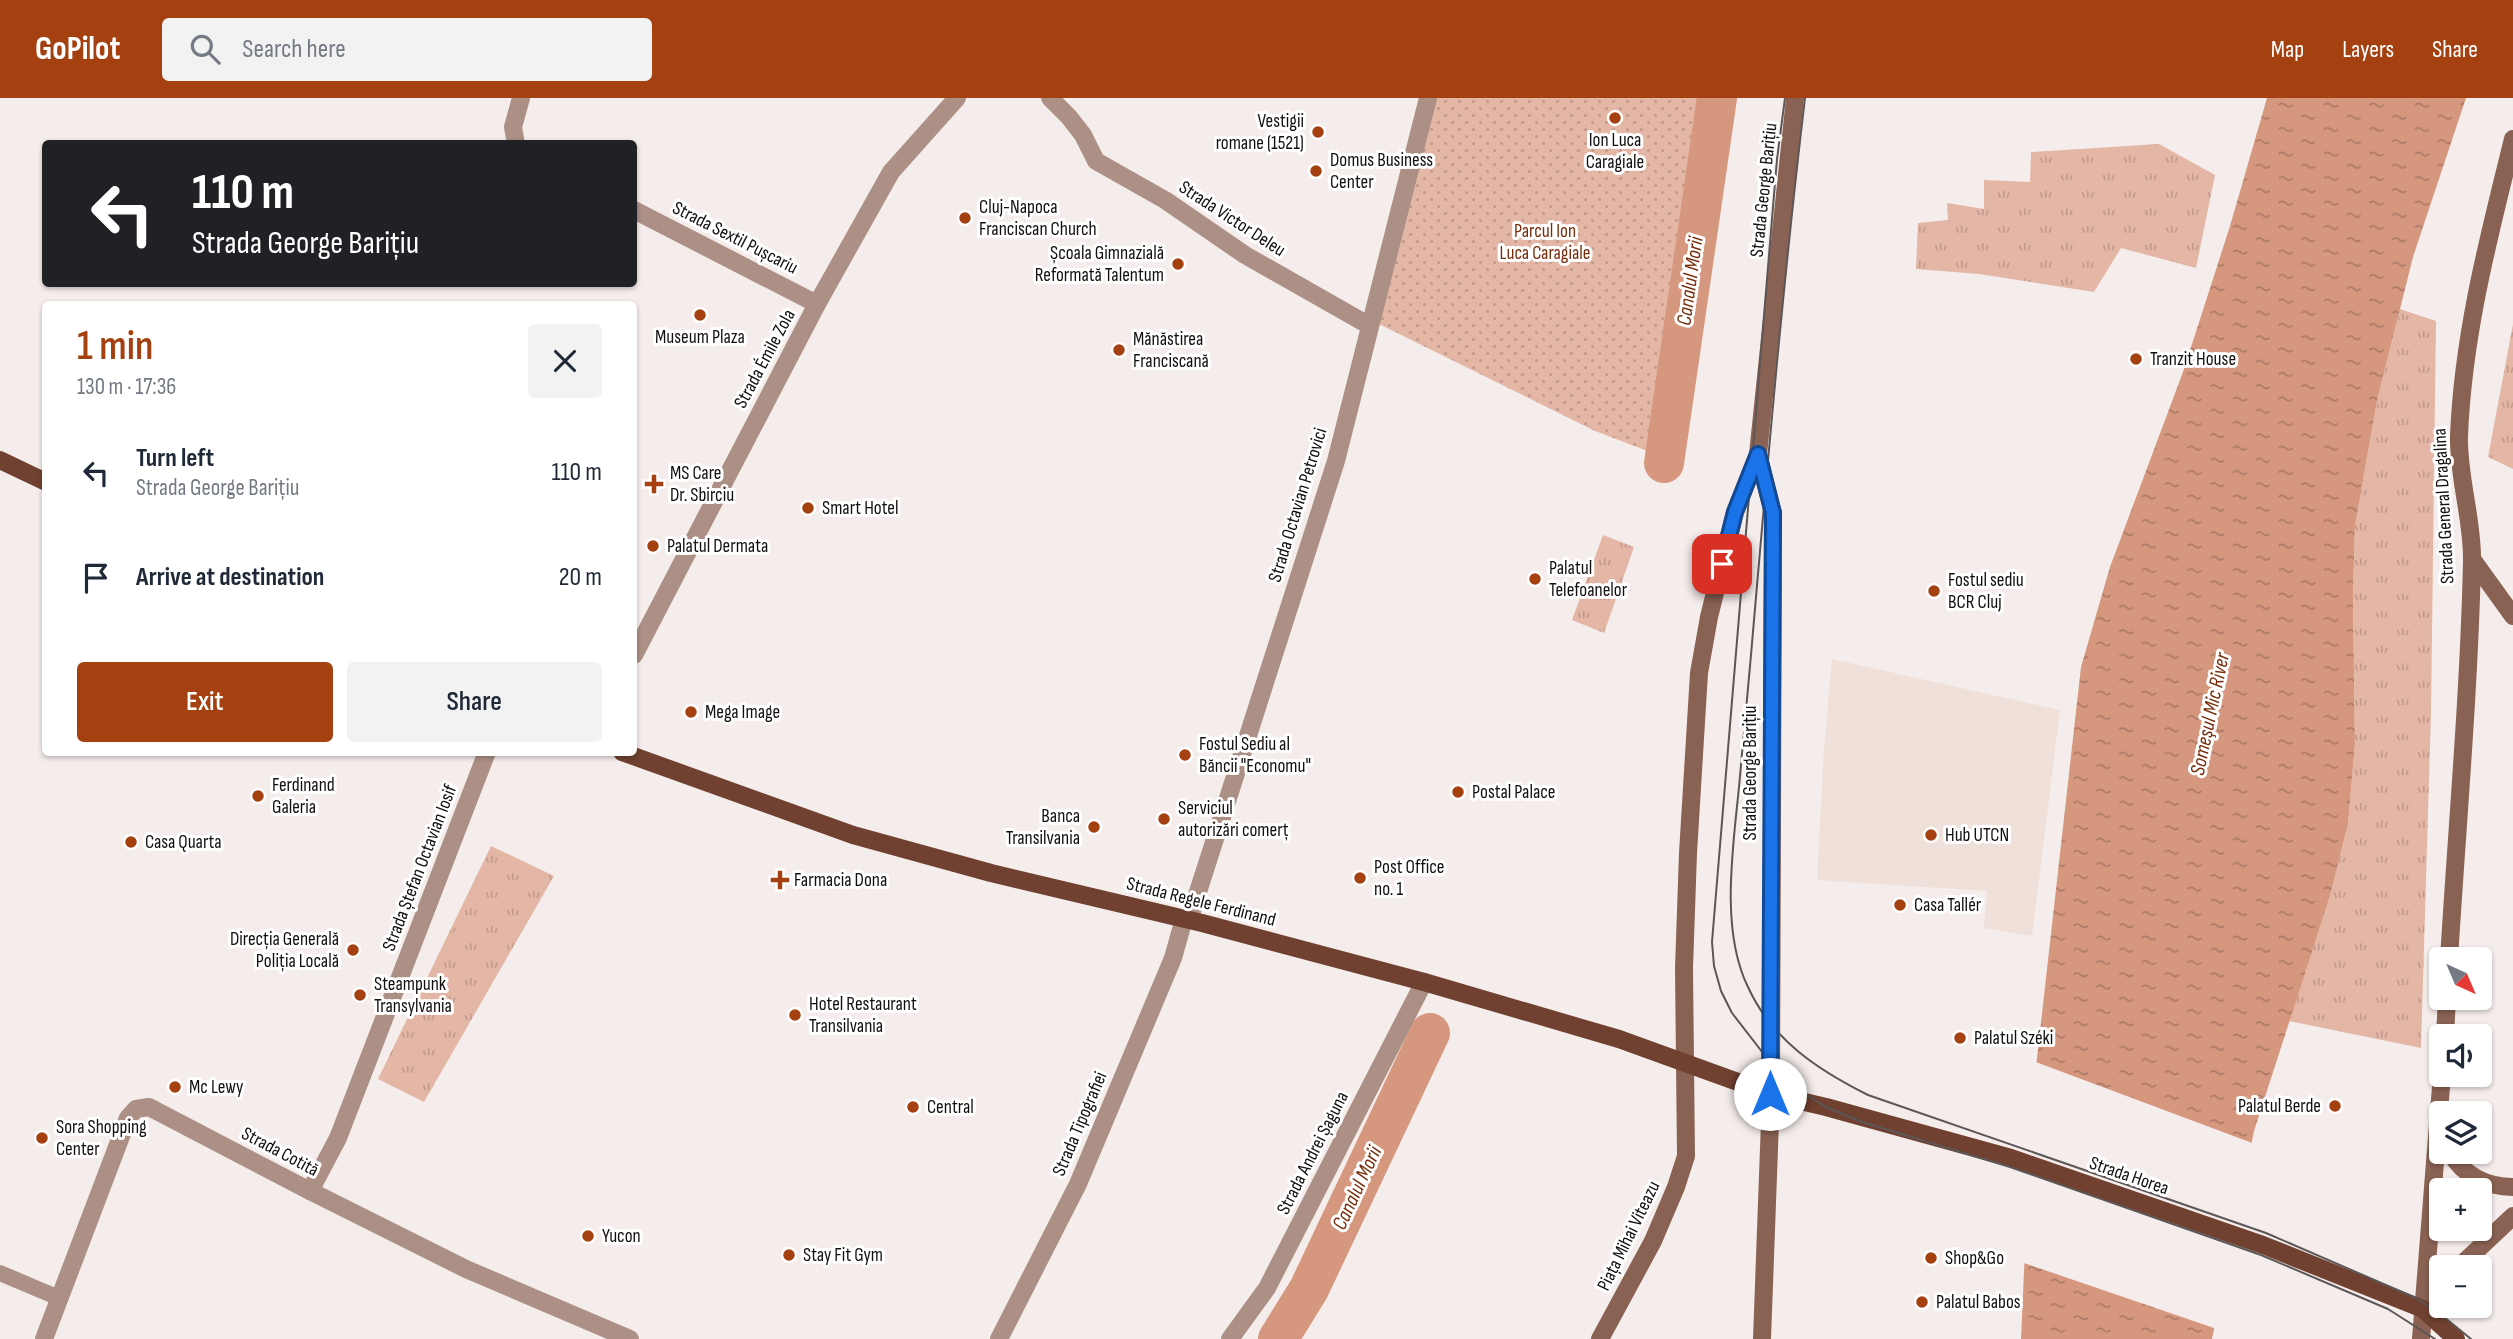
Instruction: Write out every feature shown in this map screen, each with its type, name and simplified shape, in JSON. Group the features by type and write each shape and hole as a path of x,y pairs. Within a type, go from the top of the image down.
{"main road":[{"name":"Strada George Barițiu","path":"1684,1063 1687,866 1699,673 1709,617 1735,512 1758,454 1795,98"},
{"name":"Strada General Dragalina","path":"2450,947 2472,559 2459,439 2463,385 2470,328 2485,254 2513,139"},
{"name":"Strada George Barițiu","path":"1758,454 1773,513 1770,1094"},
{"path":"0,460 42,480"},
{"path":"2472,559 2513,616"},
{"name":"Strada Regele Ferdinand","path":"633,756 853,835 991,873 1187,919 1587,1028 1770,1094"},
{"name":"Piața Mihai Viteazu","path":"1600,1339 1653,1241 1686,1156 1684,1063"},
{"path":"1762,1339 1770,1094"},
{"name":"Strada Horea","path":"1770,1094 2011,1158 2263,1245 2423,1309 2456,1339"},
{"path":"2421,1339 2437,1164"},
{"path":"2460,1164 2484,1183 2513,1187"},
{"path":"2472,1255 2513,1216"},
{"path":"2423,1309 2429,1301"}],"street":[{"path":"515,140 513,127 522,98"},
{"name":"Strada Émile Zola","path":"637,649 817,304 891,173 957,98"},
{"name":"Strada Victor Deleu","path":"1049,98 1083,135 1096,161 1165,200 1245,255 1370,326"},
{"name":"Strada Octavian Petrovici","path":"1187,919 1336,461 1428,98"},
{"name":"Strada Sextil Pușcariu","path":"637,211 817,304"},
{"name":"Strada Ștefan Octavian Iosif","path":"310,1191 338,1138 485,756"},
{"name":"Strada Tipografiei","path":"999,1339 1078,1184 1187,919"},
{"name":"Strada Andrei Șaguna","path":"1230,1339 1267,1288 1424,982"},
{"name":"Strada Cotită","path":"44,1339 128,1118 136,1110 149,1107 466,1269 631,1339"}],"lane":[{"path":"0,1273 60,1298"}],"shaded area":[{"name":"Hub UTCN","path":"1832,659 2060,710 2032,936 1984,928 1987,891 1817,880"}],"green space":[{"name":"Parcul Ion Luca Caragiale","path":"1432,98 1713,98 1658,455 1595,431 1377,323"},
{"path":"2159,144 2215,175 2196,268 2121,248 2094,292 1979,274 1916,269 1918,223 1948,220 1947,203 1984,209 1984,180 2030,182 2031,152"},
{"path":"2400,309 2436,321 2431,713 2421,1048 2289,1021 2330,896 2348,824 2355,744 2355,526 2377,401"},
{"path":"2513,324 2513,469 2488,457"},
{"path":"1603,535 1634,547 1604,633 1572,620"},
{"path":"491,846 554,876 424,1102 378,1079"}],"water":[{"name":"Someşul Mic River","path":"2267,98 2466,98 2413,257 2377,401 2355,526 2355,744 2348,824 2330,896 2254,1131 2212,1339 2021,1339 2036,1067 2081,667 2110,567 2183,372 2230,226"}],"pier":[{"path":"2033,1061 2255,1144 2217,1329 2021,1262"}],"waterway":[{"name":"Canalul Morii","path":"1664,463 1717,98"},
{"name":"Canalul Morii","path":"1278,1339 1309,1289 1430,1033"}],"tram line":[{"path":"1785,98 1777,159 1712,942 1714,966 1721,991 1732,1013 1773,1066 1805,1094 1826,1107 1862,1122 2010,1167 2261,1255 2388,1309 2435,1339"},
{"path":"1805,98 1776,376 1732,862 1731,915 1734,940 1739,965 1758,1006 1783,1038 1798,1052 1868,1095 2266,1233 2416,1298 2471,1339"}],"place":[{"name":"Ion Luca Caragiale","path":"1615,118"},
{"name":"Vestigii romane (1521)","path":"1318,132"},
{"name":"Domus Business Center","path":"1316,171"},
{"name":"Cluj-Napoca Franciscan Church","path":"965,218"},
{"name":"Școala Gimnazială Reformată Talentum","path":"1178,264"},
{"name":"Museum Plaza","path":"700,315"},
{"name":"Mănăstirea Franciscană","path":"1119,350"},
{"name":"Tranzit House","path":"2136,359"},
{"name":"MS Care Dr. Sbirciu","path":"654,484"},
{"name":"Smart Hotel","path":"808,508"},
{"name":"Palatul Dermata","path":"653,546"},
{"name":"Palatul Telefoanelor","path":"1535,579"},
{"name":"Fostul sediu BCR Cluj","path":"1934,591"},
{"name":"Mega Image","path":"691,712"},
{"name":"Fostul Sediu al Băncii \"Economu\"","path":"1185,755"},
{"name":"Postal Palace","path":"1458,792"},
{"name":"Ferdinand Galeria","path":"258,796"},
{"name":"Serviciul autorizări comerț","path":"1164,819"},
{"name":"Banca Transilvania","path":"1094,827"},
{"name":"Hub UTCN","path":"1931,835"},
{"name":"Casa Quarta","path":"131,842"},
{"name":"Post Office no. 1","path":"1360,878"},
{"name":"Farmacia Dona","path":"780,880"},
{"name":"Casa Tallér","path":"1900,905"},
{"name":"Direcția Generală Poliția Locală","path":"353,950"},
{"name":"Steampunk Transylvania","path":"360,995"},
{"name":"Hotel Restaurant Transilvania","path":"795,1015"},
{"name":"Palatul Széki","path":"1960,1038"},
{"name":"Mc Lewy","path":"175,1087"},
{"name":"Palatul Berde","path":"2335,1106"},
{"name":"Central","path":"913,1107"},
{"name":"Sora Shopping Center","path":"42,1138"},
{"name":"Yucon","path":"588,1236"},
{"name":"Stay Fit Gym","path":"789,1255"},
{"name":"Shop&Go","path":"1931,1258"},
{"name":"Palatul Babos","path":"1922,1302"}],"route":[{"path":"1722,564 1735,512 1758,454 1773,513 1770,1094"}]}
